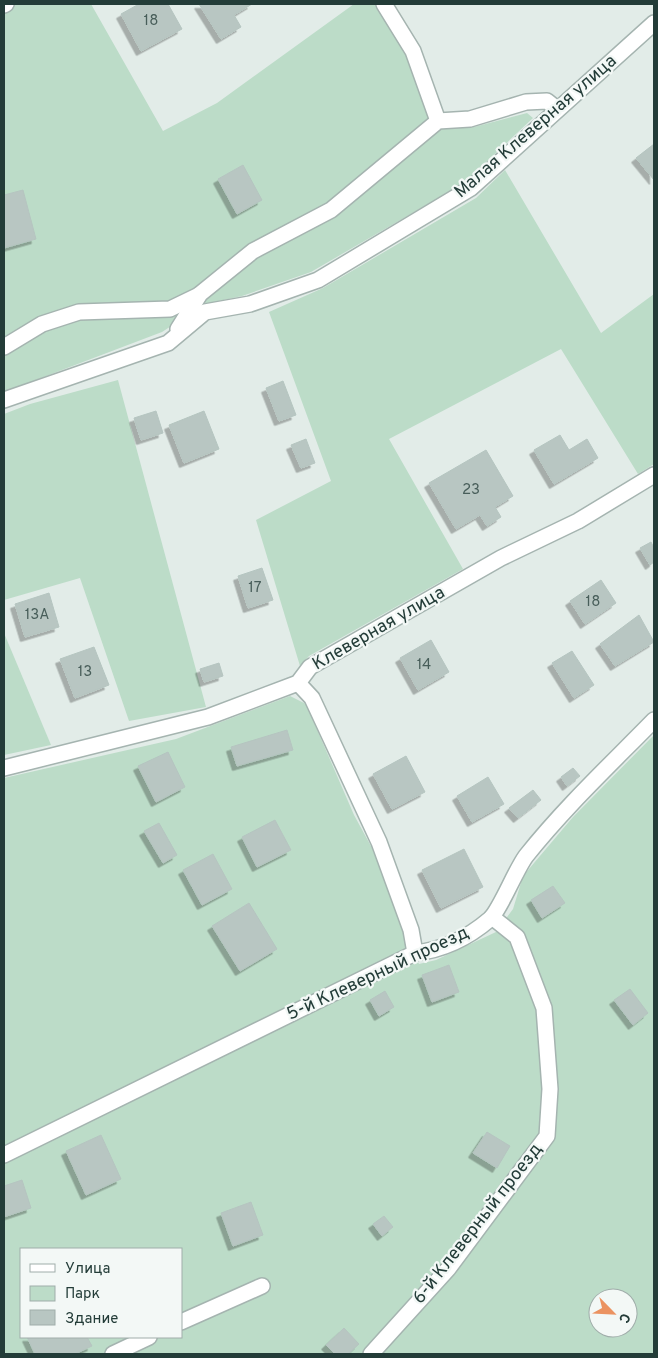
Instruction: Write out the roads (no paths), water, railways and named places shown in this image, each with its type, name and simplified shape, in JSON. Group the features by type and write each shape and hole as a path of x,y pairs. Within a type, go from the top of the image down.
{"street":[{"path":"384,4 413,51 438,121"},
{"name":"Малая Клеверная улица","path":"4,400 168,343 205,312 250,304 318,280 471,188 654,23"},
{"path":"4,347 42,324 79,312 170,309 200,294 253,251 331,210 438,121 470,119 526,102 547,101 557,109"},
{"path":"168,343 200,294"},
{"name":"Клеверная улица","path":"4,768 208,717 298,683 310,667 501,558 578,521 654,476"},
{"path":"298,683 312,698 362,811 379,842 411,930 415,953"},
{"name":"5-й Клеверный проезд","path":"4,1154 415,953 433,951 463,938 492,917 517,868 545,833 654,720"},
{"name":"6-й Клеверный проезд","path":"371,1354 448,1269 546,1136 550,1089 544,1008 517,937 492,917"},
{"path":"182,1322 262,1286"},
{"path":"113,1354 147,1338"}]}
